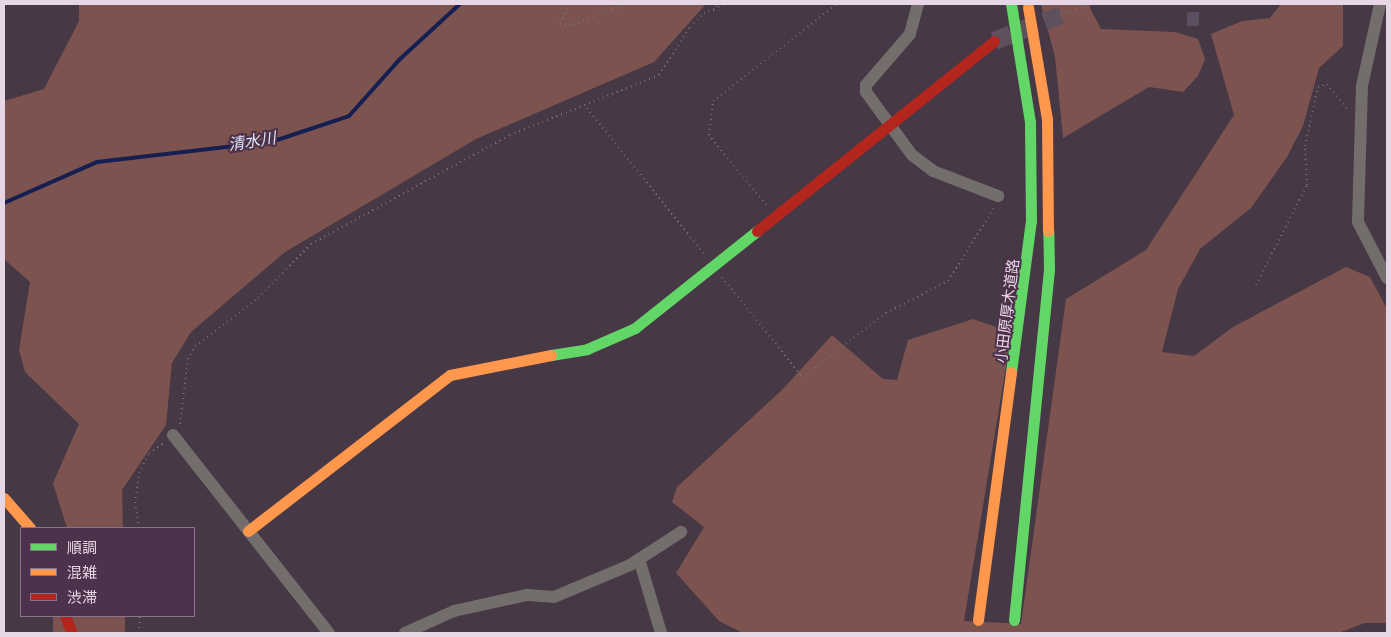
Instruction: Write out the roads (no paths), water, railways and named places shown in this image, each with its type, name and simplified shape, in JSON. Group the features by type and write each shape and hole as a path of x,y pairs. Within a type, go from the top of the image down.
{"main road":[{"name":"小田原厚木道路","path":"978,620 1031,221 1030,122 1011,4"},
{"path":"1014,620 1049,270 1047,120 1027,4"},
{"path":"248,531 450,375 613,340 635,328 994,41"},
{"path":"4,498 29,527"},
{"path":"65,617 72,633"}],"street":[{"path":"918,4 910,34 866,85 866,92 912,155 933,170 998,196"},
{"path":"1380,4 1362,86 1359,228 1387,278"},
{"path":"173,435 328,633"},
{"path":"405,633 433,627 454,611 527,595 554,597 639,559 681,532"},
{"path":"639,559 660,633"}],"waterway":[{"name":"清水川","path":"4,203 97,162 271,142 349,116 399,60 460,4"}],"tunnel":[{"path":"994,41 1061,15"}]}
